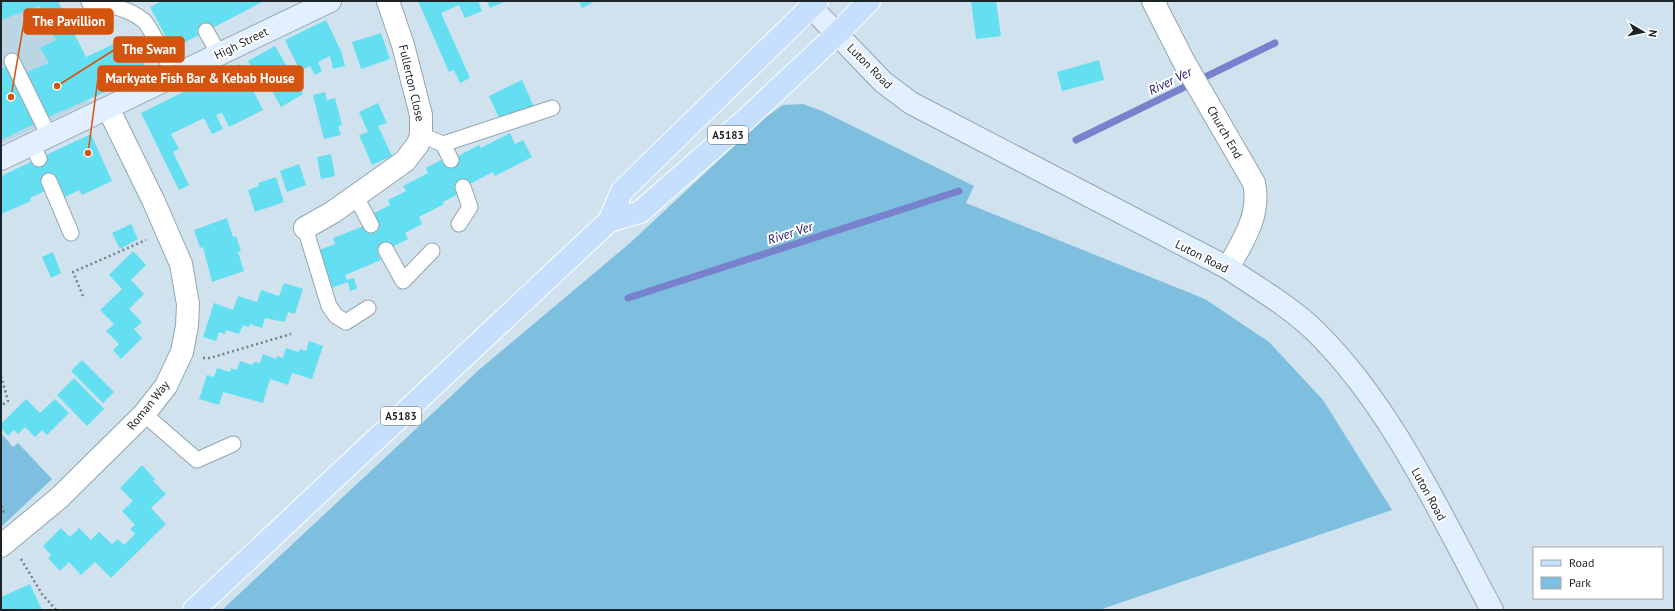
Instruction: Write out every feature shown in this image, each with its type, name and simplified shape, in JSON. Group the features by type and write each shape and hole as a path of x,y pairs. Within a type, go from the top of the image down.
{"main road":[{"name":"High Street","path":"1,159 40,146 108,108 330,1"},
{"name":"A5183","path":"609,222 640,212 744,121 838,33 868,1"},
{"name":"A5183","path":"194,610 609,222 622,191 814,4"},
{"name":"Luton Road","path":"814,4 838,33 883,82 910,103 1228,268 1272,297 1316,331 1352,371 1400,440 1492,610"}],"street":[{"name":"Fullerton Close","path":"305,228 333,212 405,161 413,153 421,135 421,114 403,45 388,1"},
{"name":"Church End","path":"1153,1 1184,62 1254,183 1256,204 1253,217 1246,236 1228,268"},
{"name":"Roman Way","path":"7,542 59,498 144,414 166,386 182,352 187,326 186,290 181,264 108,108"}],"lane":[{"path":"89,2 101,3 122,9 145,22 175,76"},
{"path":"206,31 219,54"},
{"path":"12,62 40,146"},
{"path":"421,135 443,144 552,108"},
{"path":"443,144 451,160"},
{"path":"49,181 71,233"},
{"path":"459,224 470,207 464,187"},
{"path":"355,196 371,225"},
{"path":"305,228 329,306 336,316 346,322 368,308"},
{"path":"386,250 403,281 432,251"},
{"path":"144,414 196,460 234,444"}],"path":[{"path":"83,296 73,272 166,231"},
{"path":"182,352 198,358 210,358 292,334"},
{"path":"1,376 8,400 1,406"},
{"path":"1,506 7,542 22,560 42,594 56,610"}],"shaded area":[{"path":"1,1 36,1 90,102 1,144"}],"green space":[{"path":"803,104 822,111 974,186 966,203 1205,299 1269,342 1323,400 1392,510 1099,610 222,610 480,369 630,243 762,120 783,105"},
{"path":"1,433 13,447 18,443 52,479 1,527"}],"building":[{"path":"1,1 58,1 86,57 131,36 148,73 46,118 25,73 49,63 40,48 56,40 39,6 1,20"},
{"path":"162,1 264,1 172,49 150,7"},
{"path":"418,1 478,1 482,11 465,18 459,5 441,13 470,78 460,83 454,70 449,72"},
{"path":"487,1 506,1 490,8"},
{"path":"579,1 596,1 582,8"},
{"path":"971,1 996,1 1001,36 976,39"},
{"path":"326,20 341,51 345,66 333,69 330,56 318,62 322,71 315,75 310,66 300,71 285,40"},
{"path":"381,33 390,59 361,69 352,42"},
{"path":"275,46 303,94 281,107 271,89 265,92 248,61"},
{"path":"1099,60 1104,80 1062,91 1057,72"},
{"path":"240,64 263,110 229,127 222,113 216,115 223,129 212,134 204,118 171,134 179,149 173,152 189,185 179,190 141,113"},
{"path":"6,67 34,124 1,140 1,69"},
{"path":"522,80 534,107 501,122 489,96"},
{"path":"325,92 327,100 335,98 342,125 338,126 341,135 324,139 313,95"},
{"path":"378,103 387,123 378,126 392,156 372,165 359,135 368,132 359,112"},
{"path":"510,133 515,144 523,140 532,157 495,176 493,172 456,191 458,194 443,202 444,204 419,217 422,224 405,233 408,239 378,254 381,260 345,275 347,280 354,278 357,289 350,291 348,282 329,289 316,251 335,244 333,238 364,226 372,214 390,205 388,200 406,191 403,186 428,173 426,168 441,160 443,164 479,145 481,148"},
{"path":"91,134 112,181 82,195 79,190 63,198 54,179 42,184 45,191 30,198 31,201 1,214 1,176"},
{"path":"331,154 335,176 321,179 317,157"},
{"path":"299,164 306,185 287,192 280,171"},
{"path":"276,177 284,202 255,212 248,190 259,186 258,183"},
{"path":"227,218 233,237 236,236 241,251 238,252 244,271 212,282 203,247 200,248 194,230"},
{"path":"131,224 138,239 120,249 112,233"},
{"path":"133,251 146,265 131,280 144,294 129,309 142,322 134,329 142,338 121,359 113,350 119,344 106,331 114,324 100,310 122,289 109,275"},
{"path":"53,252 61,273 51,278 42,257"},
{"path":"284,283 303,289 295,314 288,312 285,322 265,318 262,328 250,324 249,327 243,325 239,334 226,330 225,334 219,332 216,341 203,337 214,303 233,310 238,296 257,302 261,290 279,296"},
{"path":"309,341 323,346 312,379 292,373 288,385 270,379 263,403 223,392 219,405 199,399 207,375 214,377 217,368 230,372 231,368 237,370 240,361 252,365 254,362 260,363 263,354 276,359 277,356 283,358 286,348 299,352 300,349 306,351"},
{"path":"82,360 114,392 103,403 71,371"},
{"path":"74,378 104,409 87,426 57,395"},
{"path":"26,399 40,413 55,399 69,413 47,435 42,430 35,437 25,427 18,434 14,430 8,436 1,428 1,424"},
{"path":"142,465 155,479 153,481 166,494 151,508 166,524 111,578 95,562 81,575 69,562 60,571 48,558 51,555 43,546 61,528 70,537 79,528 91,540 99,532 112,544 118,539 124,545 135,534 130,529 135,525 122,511 133,501 120,488"},
{"path":"30,584 42,610 1,610 1,597"}],"waterway":[{"name":"River Ver","path":"1076,140 1275,43"},
{"name":"River Ver","path":"628,298 959,191"}],"place":[{"name":"The Swan","path":"57,86"},
{"name":"The Pavillion","path":"11,97"},
{"name":"Markyate Fish Bar & Kebab House","path":"88,153"}]}
